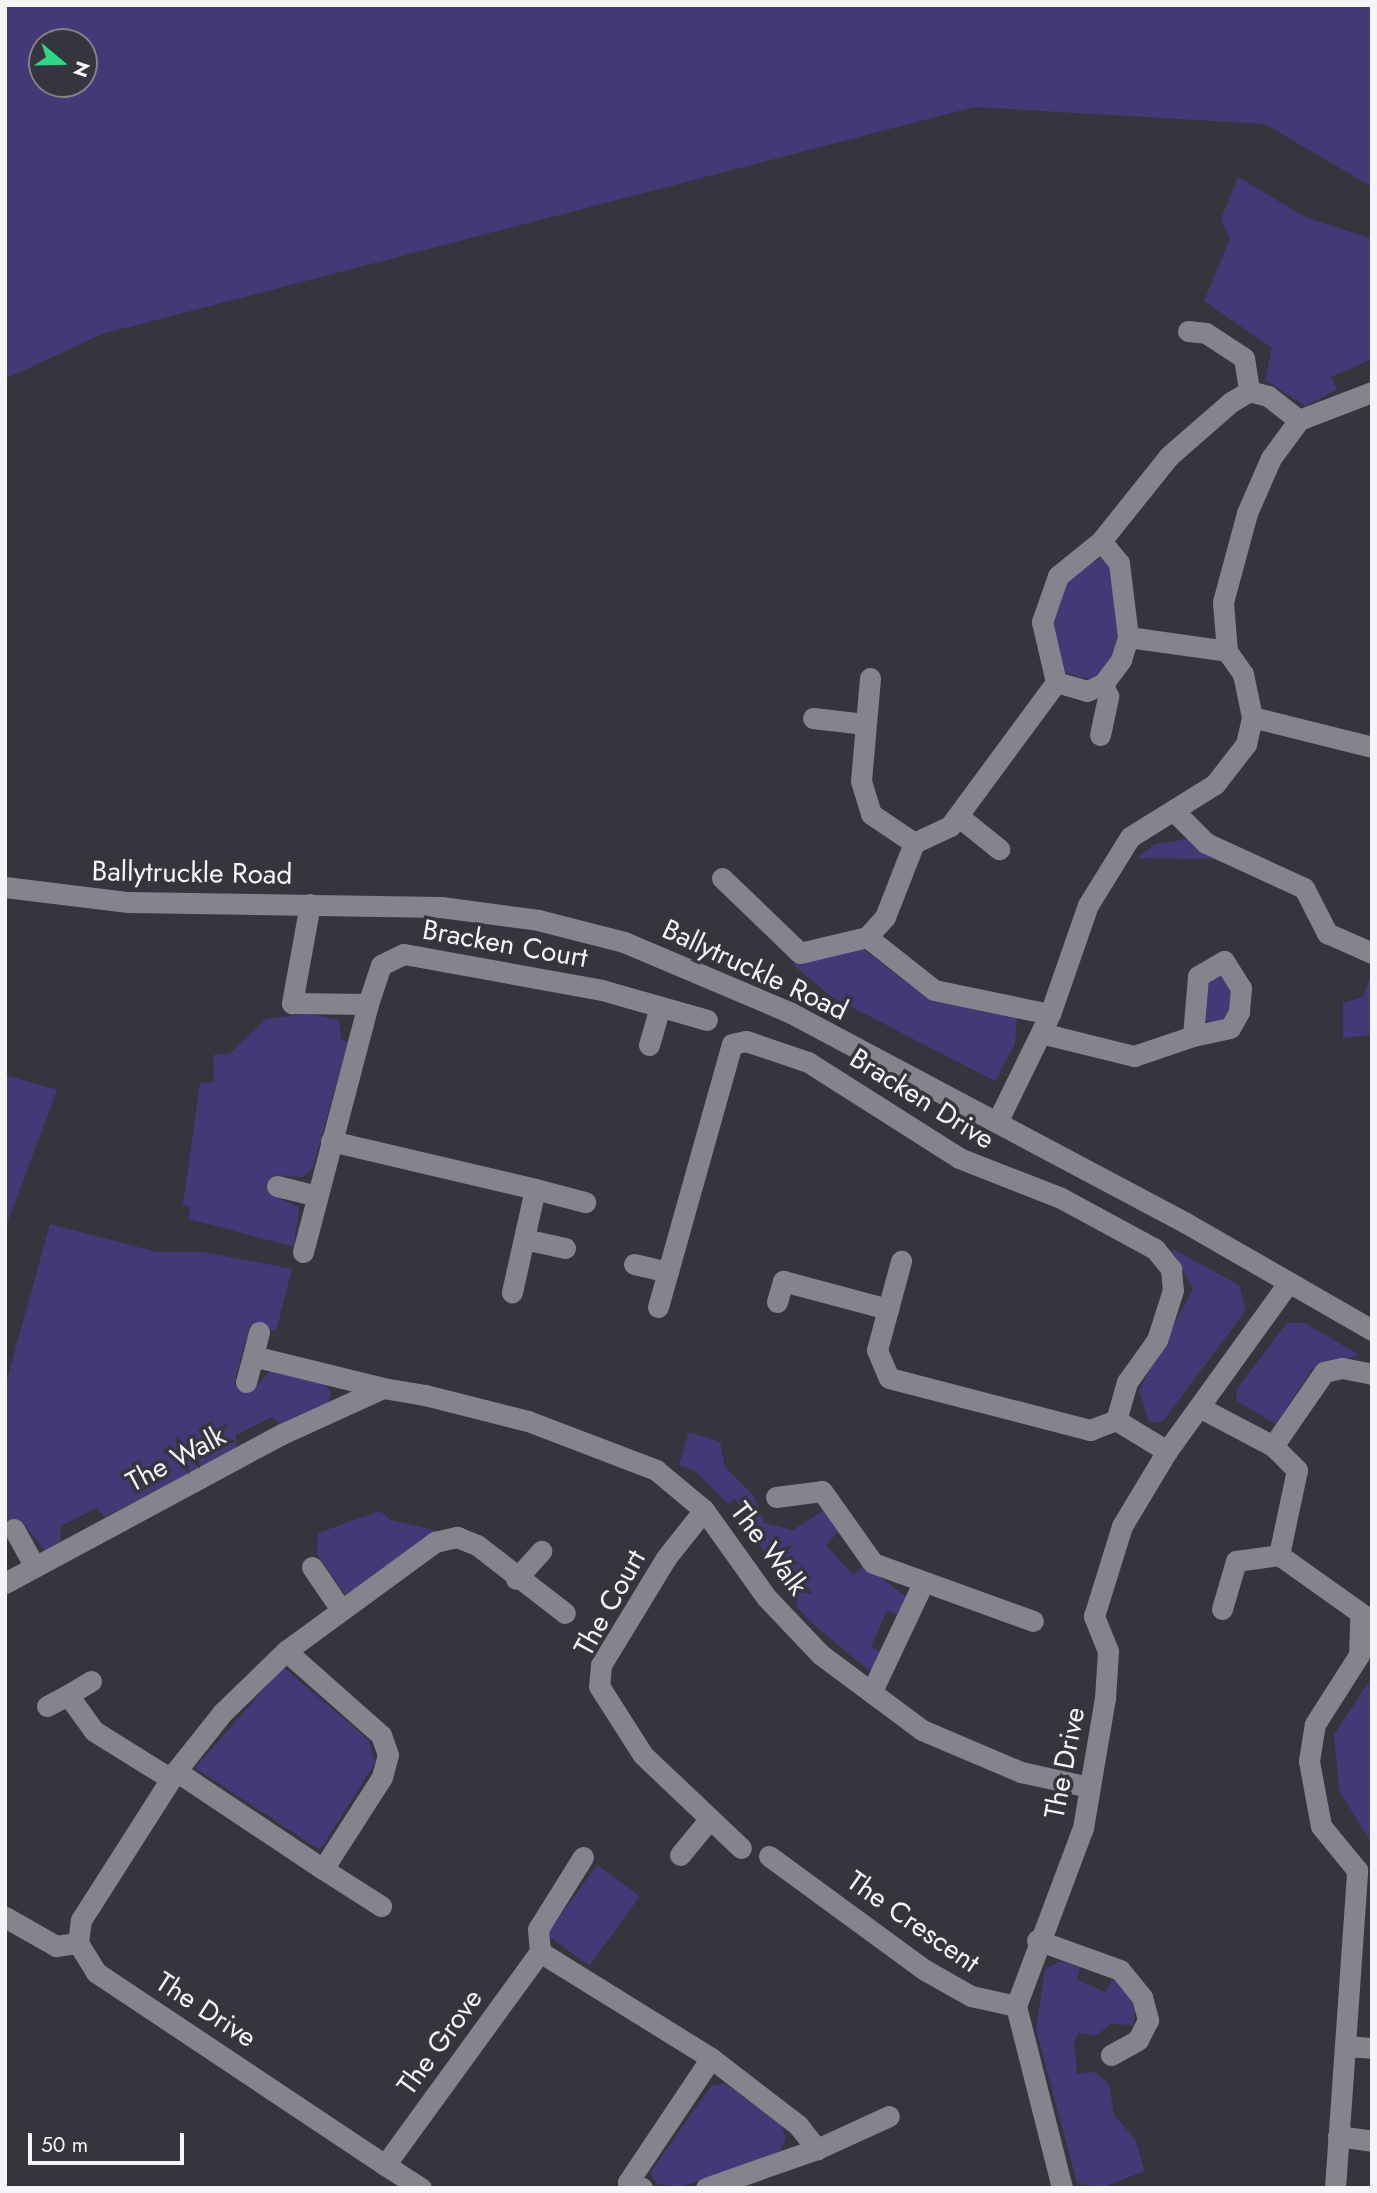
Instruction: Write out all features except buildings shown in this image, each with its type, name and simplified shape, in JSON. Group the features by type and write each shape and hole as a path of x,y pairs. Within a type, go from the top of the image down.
{"street":[{"path":"1188,331 1206,333 1244,358 1249,391"},
{"path":"1249,391 1269,396 1299,420"},
{"path":"870,678 861,781 871,814 914,843 932,840 958,816 1056,682 1042,622 1058,576 1101,541 1169,456 1249,391"},
{"path":"997,1122 1047,1024 1088,905 1130,837 1175,812 1233,765 1252,717 1242,674 1227,651 1223,602 1247,513 1271,458 1299,420 1372,392"},
{"path":"1056,682 1087,691 1103,684 1128,637 1119,563 1101,541"},
{"path":"1128,637 1227,651"},
{"path":"1100,735 1108,696 1103,684"},
{"path":"1252,717 1372,747"},
{"path":"813,718 865,724"},
{"path":"1175,812 1206,843 1304,888 1336,941 1372,953"},
{"path":"958,816 999,849"},
{"path":"722,878 800,953 867,937 885,917 914,843"},
{"name":"Ballytruckle Road","path":"5,887 101,900 473,910 624,942 753,994 997,1122 1372,1330"},
{"path":"310,904 292,1003 368,1004"},
{"path":"867,937 934,990 1047,1024 1134,1056 1193,1036"},
{"name":"Bracken Court","path":"303,1252 368,1004 381,965 404,954 504,969 707,1020"},
{"path":"649,1045 660,1007"},
{"name":"Bracken Drive","path":"658,1307 732,1044 746,1041 808,1062 959,1158 1061,1198 1155,1249 1171,1269 1173,1290 1157,1340 1127,1382 1116,1420"},
{"path":"331,1141 585,1202"},
{"path":"277,1185 317,1196"},
{"path":"512,1292 535,1189"},
{"path":"524,1238 565,1248"},
{"path":"901,1261 877,1350 889,1378 1090,1430 1116,1420 1167,1451"},
{"path":"634,1264 668,1272"},
{"path":"777,1302 783,1281 888,1309"},
{"name":"The Drive","path":"1016,2006 1037,1940 1083,1828 1108,1651 1094,1616 1122,1526 1167,1451 1289,1282"},
{"path":"246,1382 259,1332"},
{"name":"The Walk","path":"253,1356 528,1421 656,1470 704,1510 766,1597 820,1654 922,1730 1021,1772 1090,1787"},
{"path":"1273,1446 1324,1372 1372,1374"},
{"name":"The Walk","path":"5,1583 282,1434 383,1388"},
{"path":"1199,1407 1273,1446 1297,1470 1279,1555"},
{"path":"776,1497 822,1491 873,1563 922,1585 1004,1605 1033,1622"},
{"name":"The Court","path":"704,1510 666,1558 601,1665 599,1686 643,1755 708,1821 741,1848"},
{"path":"14,1529 35,1567"},
{"path":"5,1917 56,1946 79,1943 81,1920 173,1775 223,1712 286,1651 340,1608 435,1542 457,1537 565,1613"},
{"path":"516,1579 541,1551"},
{"path":"1222,1609 1236,1561 1279,1555 1366,1619 1359,1655 1315,1724 1309,1762 1321,1826 1364,1871 1347,2007 1335,2188"},
{"path":"312,1567 340,1608"},
{"path":"872,1691 922,1585"},
{"path":"286,1651 381,1735 388,1755 382,1777 323,1869"},
{"path":"47,1706 91,1681"},
{"path":"68,1695 94,1731 173,1775 381,1906"},
{"path":"680,1855 708,1821"},
{"name":"The Crescent","path":"769,1856 925,1970 971,1996 1016,2006"},
{"name":"The Grove","path":"386,2165 540,1952 538,1929 583,1857"},
{"path":"1037,1940 1120,1970 1142,1997 1148,2020 1138,2040 1111,2054"},
{"name":"The Drive","path":"79,1943 96,1972 386,2165"},
{"path":"540,1952 712,2058 798,2125 817,2149"},
{"path":"1016,2006 1062,2188"},
{"path":"1345,2046 1372,2048"},
{"path":"631,2186 712,2058"},
{"path":"706,2188 817,2149 889,2116"},
{"path":"1338,2136 1372,2141"},
{"path":"386,2165 421,2188"}],"shaded area":[{"path":"5,5 1372,5 1372,187 1265,124 974,107 102,334 5,379"},
{"path":"1238,177 1305,217 1372,239 1372,359 1331,377 1337,389 1306,406 1265,380 1272,348 1204,301 1230,239 1221,219"},
{"path":"1100,558 1110,563 1119,620 1113,661 1098,678 1081,678 1061,670 1051,620 1064,584"},
{"path":"1190,839 1216,859 1137,858 1155,844"},
{"path":"844,947 863,949 931,1001 1017,1016 1015,1044 995,1081 832,997 792,964"},
{"path":"1225,969 1233,983 1228,1017 1213,1024 1204,1020 1206,978"},
{"path":"1372,971 1372,1035 1343,1038 1343,1003 1363,997"},
{"path":"309,1014 339,1020 341,1040 348,1042 313,1167 303,1177 276,1175 270,1194 299,1207 294,1247 189,1219 190,1207 183,1205 200,1083 214,1082 213,1055 229,1054 266,1019"},
{"path":"5,1075 57,1090 5,1229"},
{"path":"50,1224 157,1252 203,1252 292,1269 276,1331 250,1325 234,1384 253,1390 270,1371 324,1384 331,1392 328,1404 282,1426 272,1417 236,1435 237,1448 105,1517 97,1508 61,1526 60,1542 45,1551 21,1520 5,1529 5,1387"},
{"path":"1171,1248 1239,1285 1246,1310 1162,1422 1149,1422 1139,1390 1193,1289"},
{"path":"1287,1323 1305,1323 1359,1355 1312,1369 1276,1424 1237,1401 1236,1390"},
{"path":"689,1432 720,1442 725,1467 754,1496 764,1523 793,1530 827,1508 838,1532 826,1545 853,1575 864,1565 905,1596 903,1617 887,1610 871,1647 885,1653 880,1665 869,1671 811,1622 788,1597 799,1589 751,1537 759,1531 735,1499 728,1504 694,1470 679,1465"},
{"path":"380,1511 391,1520 438,1531 346,1596 317,1554 318,1533"},
{"path":"283,1667 369,1740 375,1763 320,1850 195,1768"},
{"path":"1372,1677 1372,1844 1339,1790 1334,1735"},
{"path":"597,1865 640,1896 589,1966 546,1935"},
{"path":"1061,1961 1080,1967 1077,1980 1106,1992 1112,1980 1118,1982 1137,2004 1133,2025 1111,2024 1097,2035 1079,2033 1074,2041 1077,2074 1095,2072 1109,2084 1114,2115 1136,2140 1144,2171 1101,2188 1077,2183 1036,2029 1045,1969"},
{"path":"725,2083 782,2126 786,2139 779,2152 678,2188 656,2183 650,2173 711,2086"}]}
